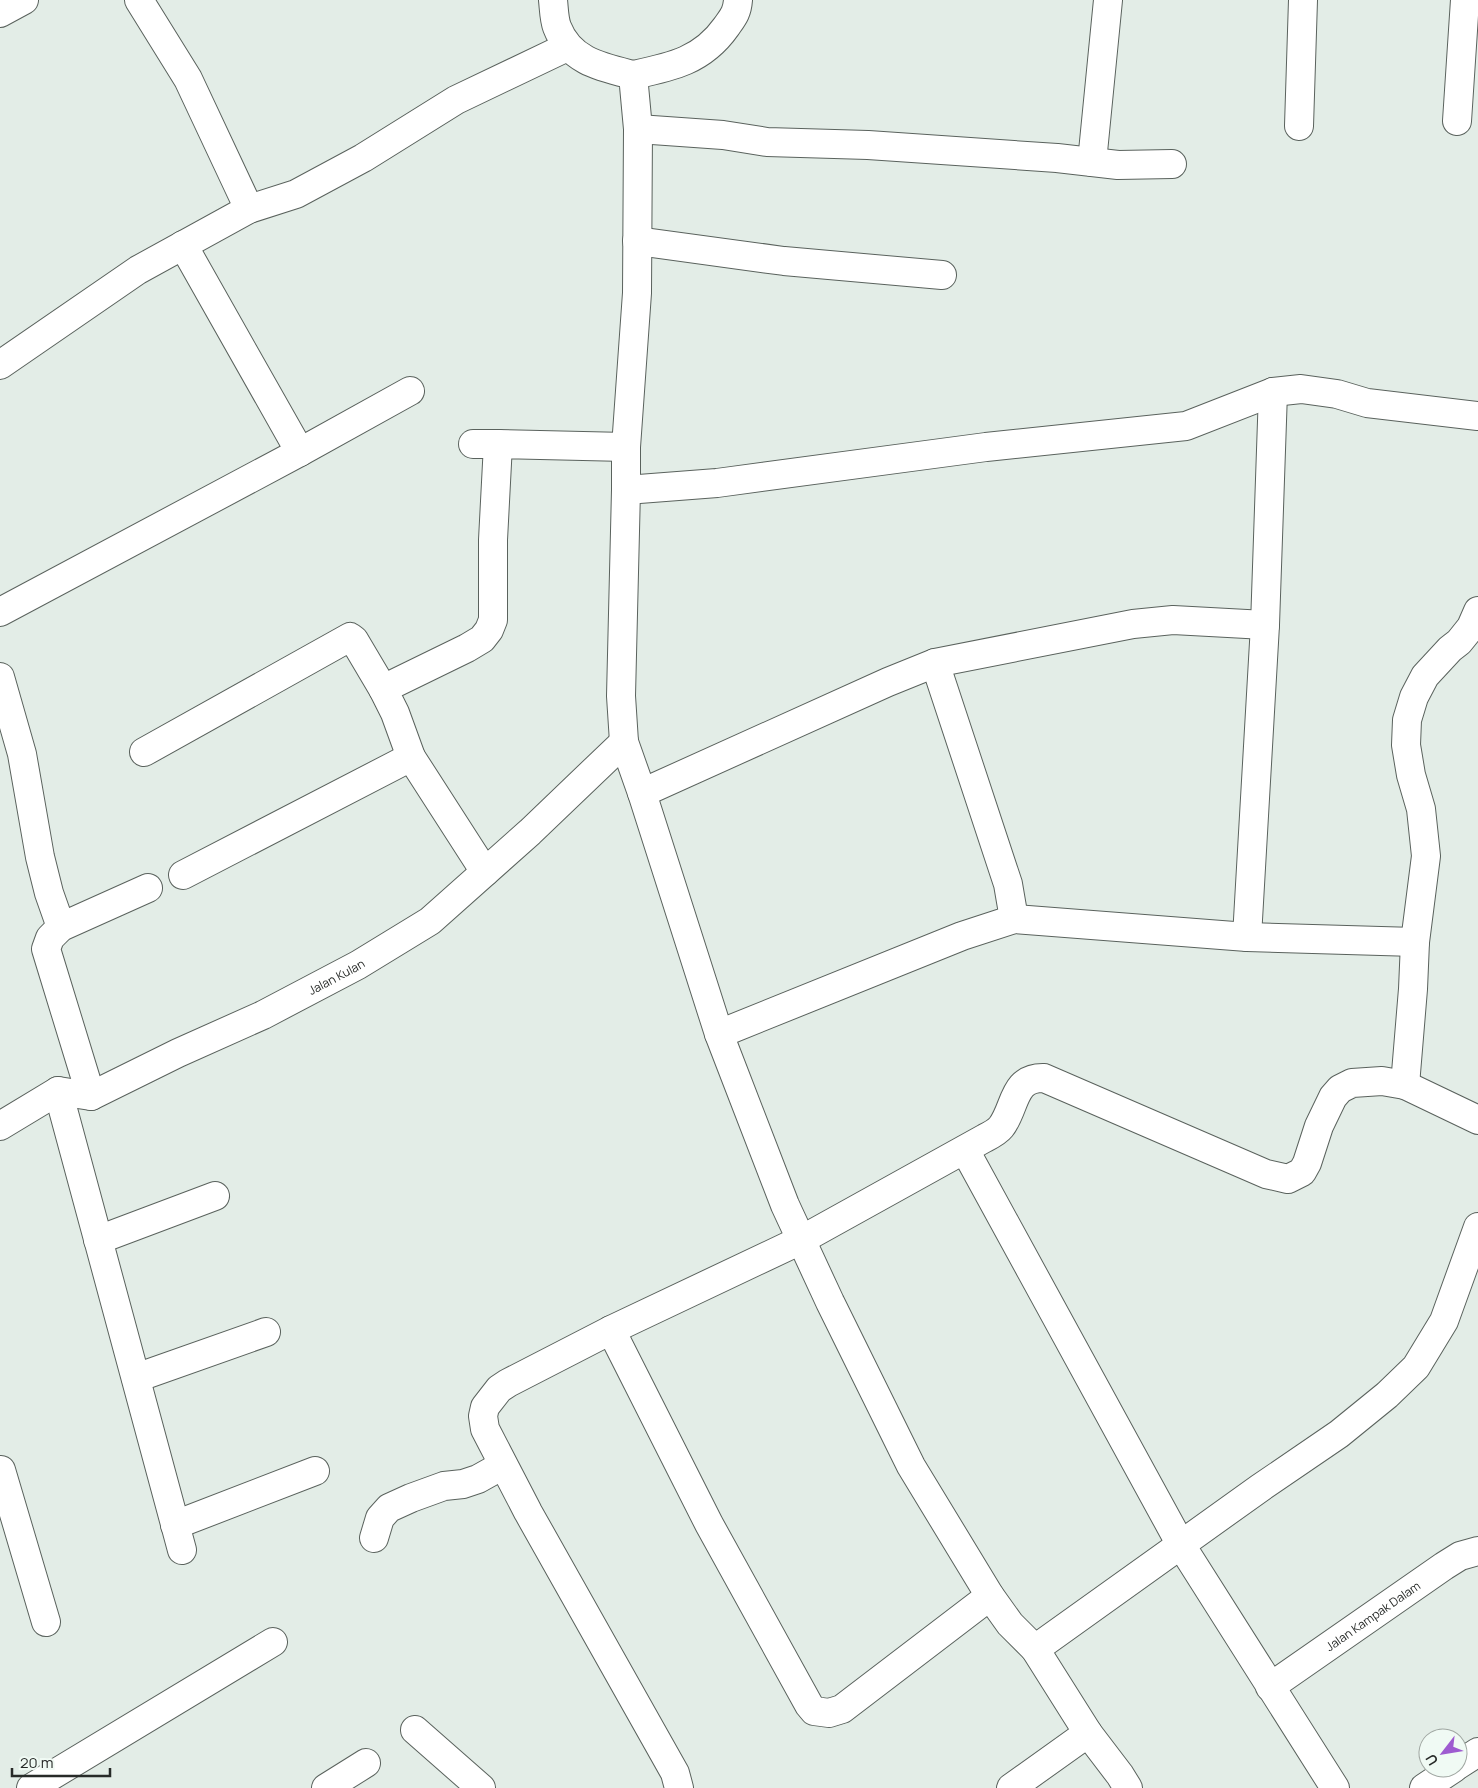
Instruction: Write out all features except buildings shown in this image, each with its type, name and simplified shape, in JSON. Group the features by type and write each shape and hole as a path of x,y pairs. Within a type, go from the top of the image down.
{"street":[{"path":"0,13 24,0"},
{"path":"139,0 188,79 249,209"},
{"path":"552,0 556,26 567,46 588,61 603,68 633,75 680,64 699,55 719,37 738,11 738,0"},
{"path":"1092,162 1108,0"},
{"path":"1299,126 1303,0"},
{"path":"1457,121 1465,0"},
{"path":"0,365 138,270 182,245 249,209 296,194 363,158 456,100 567,46"},
{"path":"633,75 638,129 637,293 626,447 621,696 624,742 719,1034 784,1205 911,1466 990,1596 1010,1624 1035,1649 1088,1733 1128,1788"},
{"path":"638,129 723,135 767,142 868,145 1057,158 1118,165 1172,164"},
{"path":"637,240 784,261 942,275"},
{"path":"182,245 300,452"},
{"path":"626,490 717,483 986,447 1186,426 1273,392 1301,389 1337,394 1366,403 1478,416"},
{"path":"0,612 300,452 410,391"},
{"path":"1247,937 1266,625 1273,392"},
{"path":"383,689 467,648 482,639 489,630 493,620 493,540 486,444 626,447"},
{"path":"1405,1085 1413,989 1414,942 1426,856 1422,809 1411,775 1406,745 1407,720 1414,697 1425,676 1459,642 1471,627 1478,611"},
{"path":"642,793 888,682 935,663 1133,624 1173,620 1266,625"},
{"path":"144,752 350,637 354,640 383,689 395,713 411,757 485,872"},
{"path":"935,663 1008,884 1014,919"},
{"path":"0,677 22,754 40,857 49,893 62,927"},
{"name":"Jalan Kulan","path":"91,1096 178,1053 263,1015 358,965 430,921 530,832 624,742"},
{"path":"183,875 411,757"},
{"path":"0,1126 58,1091 91,1096 46,949 50,938 62,927 148,888"},
{"path":"719,1034 962,936 1014,919 1247,937 1414,942"},
{"path":"679,1788 675,1774 503,1465 486,1429 483,1416 485,1407 492,1396 508,1383 611,1330 801,1240 965,1150 994,1133 1002,1126 1016,1095 1025,1082 1036,1078 1044,1078 1266,1174 1288,1180 1302,1172 1307,1164 1319,1126 1333,1097 1340,1089 1352,1083 1382,1080 1405,1085 1478,1120"},
{"path":"58,1091 179,1538 315,1471"},
{"path":"965,1150 1181,1546 1335,1788"},
{"path":"98,1240 215,1196"},
{"path":"1035,1649 1260,1488 1339,1434 1387,1395 1416,1367 1444,1321 1478,1226"},
{"path":"611,1330 708,1524 814,1711 828,1713 842,1709 990,1596"},
{"path":"136,1378 266,1332"},
{"path":"374,1538 380,1518 389,1508 436,1489 463,1484 503,1465"},
{"path":"0,1469 46,1622"},
{"name":"Jalan Kampak Dalam","path":"1270,1687 1444,1566 1460,1556 1478,1551"},
{"path":"31,1788 273,1642"},
{"path":"415,1730 481,1788"},
{"path":"1011,1788 1088,1733"},
{"path":"326,1788 366,1763"},
{"path":"1424,1788 1439,1778"}]}
